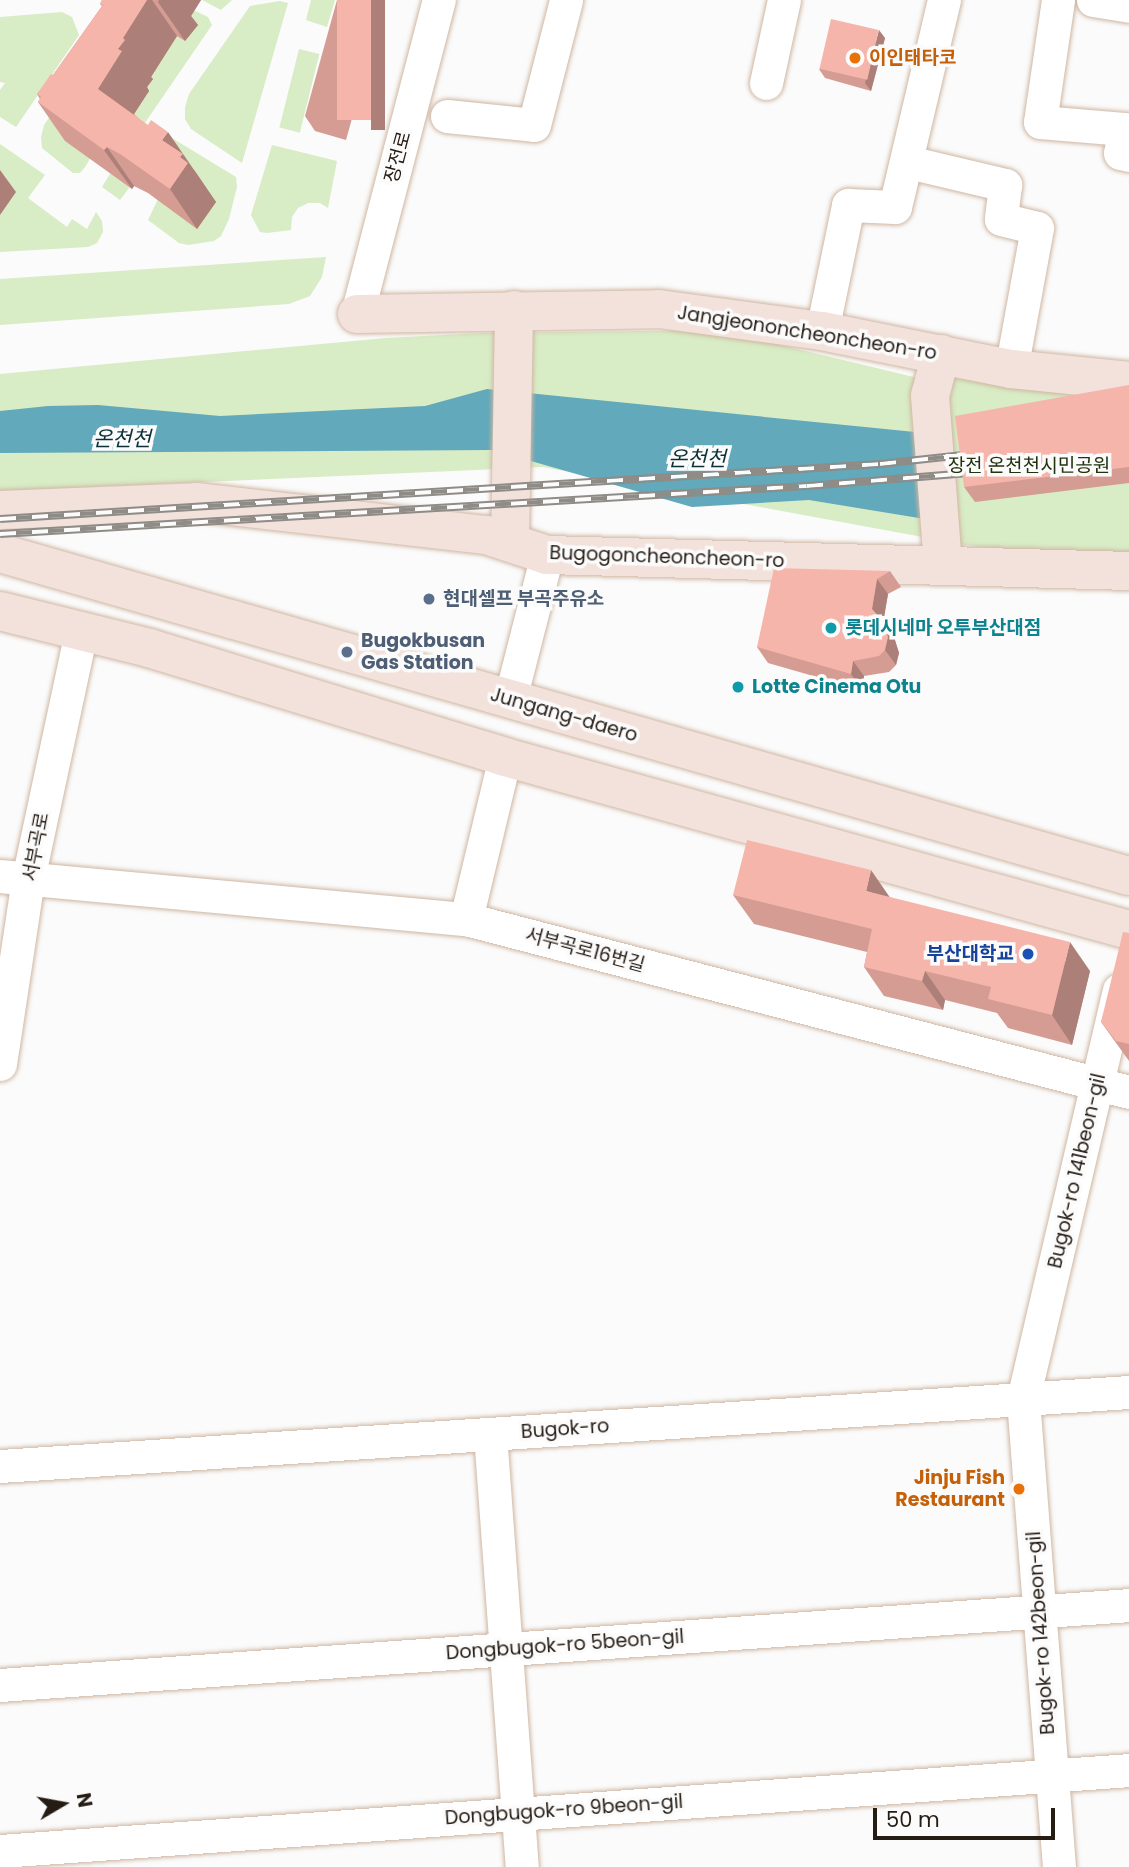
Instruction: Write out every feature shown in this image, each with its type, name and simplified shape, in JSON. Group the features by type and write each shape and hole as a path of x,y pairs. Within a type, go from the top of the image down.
{"main road":[{"name":"Jangjeononcheoncheon-ro","path":"357,314 514,324 659,309 822,331 1011,369 1129,380"},
{"path":"510,534 514,324"},
{"path":"941,354 930,396 942,556"},
{"name":"Bugogoncheoncheon-ro","path":"0,510 196,502 486,535 510,534 547,555 942,556 1129,570"},
{"name":"Jungang-daero","path":"0,553 1129,876"},
{"path":"0,611 149,648 505,757 1129,930"}],"street":[{"name":"장전로","path":"357,314 439,0"},
{"path":"447,116 534,125 566,0"},
{"path":"766,83 785,0"},
{"path":"822,331 848,205 895,207 908,162 944,0"},
{"path":"1058,0 1040,122 1124,129 1120,153 1129,155"},
{"path":"1093,0 1129,6"},
{"path":"908,162 1005,185 1001,219 1037,228 1011,369"},
{"path":"510,699 547,555"},
{"name":"서부곡로","path":"1,1056 14,878 81,631"},
{"path":"466,919 505,757"},
{"name":"서부곡로16번길","path":"14,878 466,919 1114,1088"},
{"name":"Bugok-ro 141beon-gil","path":"1023,1398 1114,1088 1129,943"},
{"name":"Bugok-ro","path":"0,1466 1129,1392"},
{"name":"Bugok-ro 142beon-gil","path":"1023,1398 1059,1867"},
{"path":"490,1434 522,1867"},
{"name":"Dongbugok-ro 5beon-gil","path":"0,1685 1129,1605"},
{"name":"Dongbugok-ro 9beon-gil","path":"0,1851 1129,1770"}],"green space":[{"path":"202,0 232,0 221,10"},
{"path":"311,0 335,0 327,27 306,20"},
{"path":"280,1 288,3 242,163 191,129 185,119 185,107 189,94 250,6"},
{"path":"183,5 208,17 212,25 127,149 156,166 172,138 236,177 237,187 229,219 221,236 214,241 188,245 179,243 148,220 159,197 135,180 120,200 102,187 116,164 96,149 80,173 73,173 42,148 41,137 44,125 124,10"},
{"path":"62,12 72,17 79,35 16,127 0,117 0,90 5,83 0,82 0,17"},
{"path":"299,49 319,54 300,133 279,128"},
{"path":"0,144 45,175 28,198 67,227 72,219 87,229 96,212 102,221 103,232 97,243 88,247 0,252"},
{"path":"272,145 337,161 328,208 320,203 308,203 298,208 292,217 291,230 267,233 260,232 251,215"},
{"path":"326,257 322,277 310,296 289,304 0,325 0,279"},
{"name":"장전 온천천시민공원","path":"718,330 918,378 1129,384 1129,556 977,547 543,467 0,491 0,374 386,338 482,333"}],"water":[{"name":"온천천","path":"487,389 925,433 956,466 925,519 809,500 692,507 492,450 0,453 0,411 98,405 220,416 425,406"}],"building":[{"path":"102,0 147,0 123,38 125,40 118,49 122,51 98,89 148,125 151,120 168,132 162,140 183,154 180,157 188,163 170,189 120,154 107,147 104,150 38,102 41,97 37,94 103,5 100,4"},
{"path":"337,0 371,0 371,120 337,120"},
{"name":"이인태타코","path":"831,19 879,30 867,80 820,69"},
{"path":"1129,385 1129,467 964,487 955,416"},
{"name":"롯데시네마 오투부산대점","path":"774,568 890,571 877,579 872,609 884,622 888,637 885,650 879,656 853,661 851,674 757,647"},
{"path":"747,840 871,870 866,891 1070,942 1052,1015 988,999 991,987 925,971 922,981 864,967 872,929 733,895"},
{"path":"1123,932 1129,933 1129,1044 1116,1041 1101,1022"}],"railway":[{"path":"0,519 880,464 981,453"},
{"path":"0,534 807,486 981,472"}],"place":[{"name":"이인태타코","path":"855,58"},
{"name":"현대셀프 부곡주유소","path":"429,599"},
{"name":"롯데시네마 오투부산대점","path":"831,628"},
{"name":"Bugokbusan Gas Station","path":"347,652"},
{"name":"Lotte Cinema Otu","path":"738,687"},
{"name":"부산대학교","path":"1028,954"},
{"name":"Jinju Fish Restaurant","path":"1019,1489"}]}
